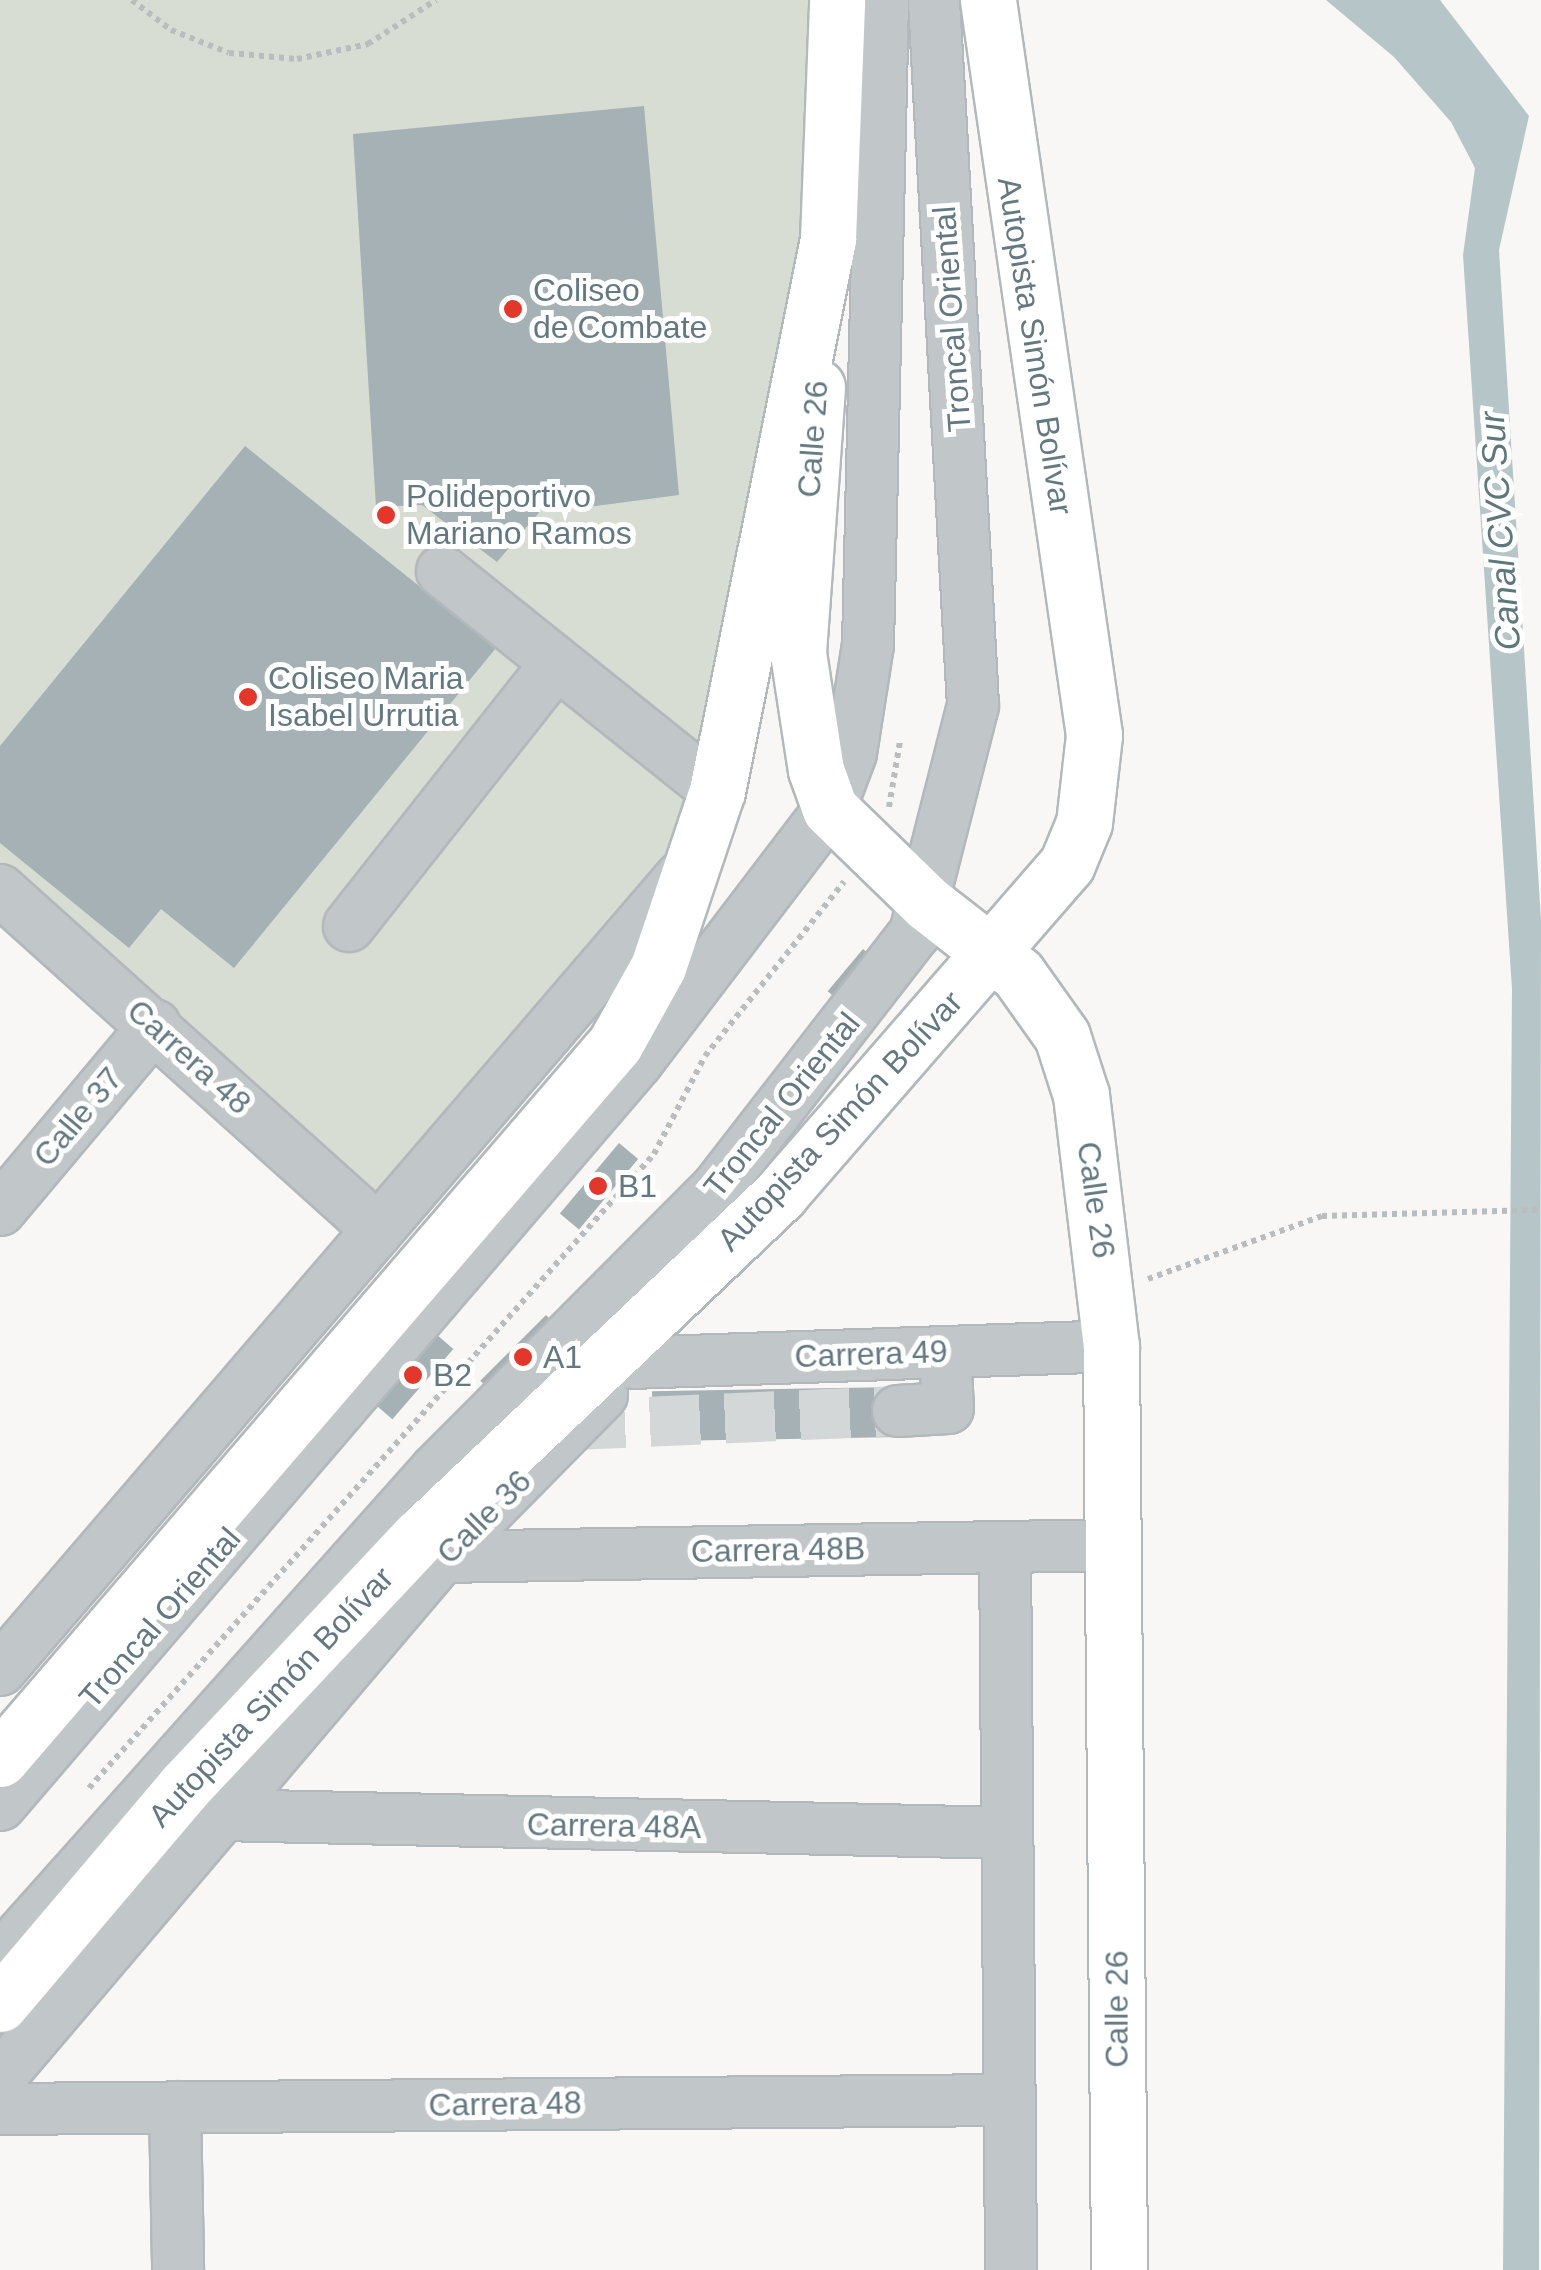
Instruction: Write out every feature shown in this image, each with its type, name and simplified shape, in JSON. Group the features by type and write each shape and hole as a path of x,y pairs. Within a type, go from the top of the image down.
{"main road":[{"path":"0,1759 614,1044 658,967 688,866 717,791 828,238 837,0"},
{"name":"Autopista Simón Bolívar","path":"0,2004 184,1787 419,1537 781,1193 1050,888 1084,823 1094,735 988,0"},
{"name":"Calle 26","path":"828,238 798,653 830,809 928,904 994,954 1062,1036 1080,1096 1110,1320 1119,2270"},
{"path":"928,904 990,905 1050,888"}],"street":[{"name":"Troncal Oriental","path":"0,1805 637,1062 830,809 851,753 868,645 883,0"},
{"name":"Troncal Oriental","path":"0,1960 436,1470 717,1188 817,1070 928,904 961,775 974,644 934,0"},
{"path":"442,571 717,791"},
{"path":"349,926 556,664"},
{"path":"4,1659 376,1227 650,923 688,866"},
{"name":"Carrera 48","path":"0,890 376,1227"},
{"name":"Calle 37","path":"0,1210 155,1025"},
{"name":"Calle 36","path":"0,2077 442,1557 631,1363 781,1193"},
{"name":"Carrera 49","path":"631,1363 946,1352 1110,1320"},
{"path":"898,1411 948,1408 946,1352"},
{"name":"Carrera 48B","path":"442,1557 1114,1544"},
{"path":"1005,1547 1011,2270"},
{"name":"Carrera 48A","path":"222,1814 1007,1834"},
{"name":"Carrera 48","path":"0,2109 1010,2100"},
{"path":"174,2107 178,2270"}],"path":[{"path":"132,0 171,30 229,53 297,59 368,44 436,0"},
{"path":"78,1801 654,1154 705,1056 822,910"},
{"path":"1110,1320 1322,1216 1427,1210 1541,1210"}],"shaded area":[{"name":"Polideportivo Mariano Ramos","path":"0,0 837,0 829,156 689,866 375,1227 0,890"}],"water":[{"name":"Canal CVC Sur","path":"1326,0 1440,0 1529,116 1499,250 1541,920 1539,2270 1503,2270 1512,989 1463,255 1475,168 1451,122 1394,57"}],"building":[{"name":"Coliseo de Combate","path":"644,106 679,495 588,507 587,485 560,488 497,562 422,505 376,507 353,134"},
{"name":"Coliseo Maria Isabel Urrutia","path":"245,446 496,648 234,968 161,909 129,948 0,843 0,746"},
{"path":"863,949 882,965 847,1007 828,991"},
{"name":"B1","path":"619,1143 638,1159 579,1230 560,1213"},
{"name":"A1","path":"546,1315 562,1331 497,1397 480,1381"},
{"name":"B2","path":"436,1334 453,1349 392,1419 375,1404"},
{"path":"898,1387 899,1437 653,1441 652,1391"}],"tunnel":[{"path":"575,1425 898,1411"}],"place":[{"name":"Coliseo de Combate","path":"513,309"},
{"name":"Polideportivo Mariano Ramos","path":"386,515"},
{"name":"Coliseo Maria Isabel Urrutia","path":"248,697"},
{"name":"B1","path":"598,1186"},
{"name":"A1","path":"523,1357"},
{"name":"B2","path":"413,1375"}]}
